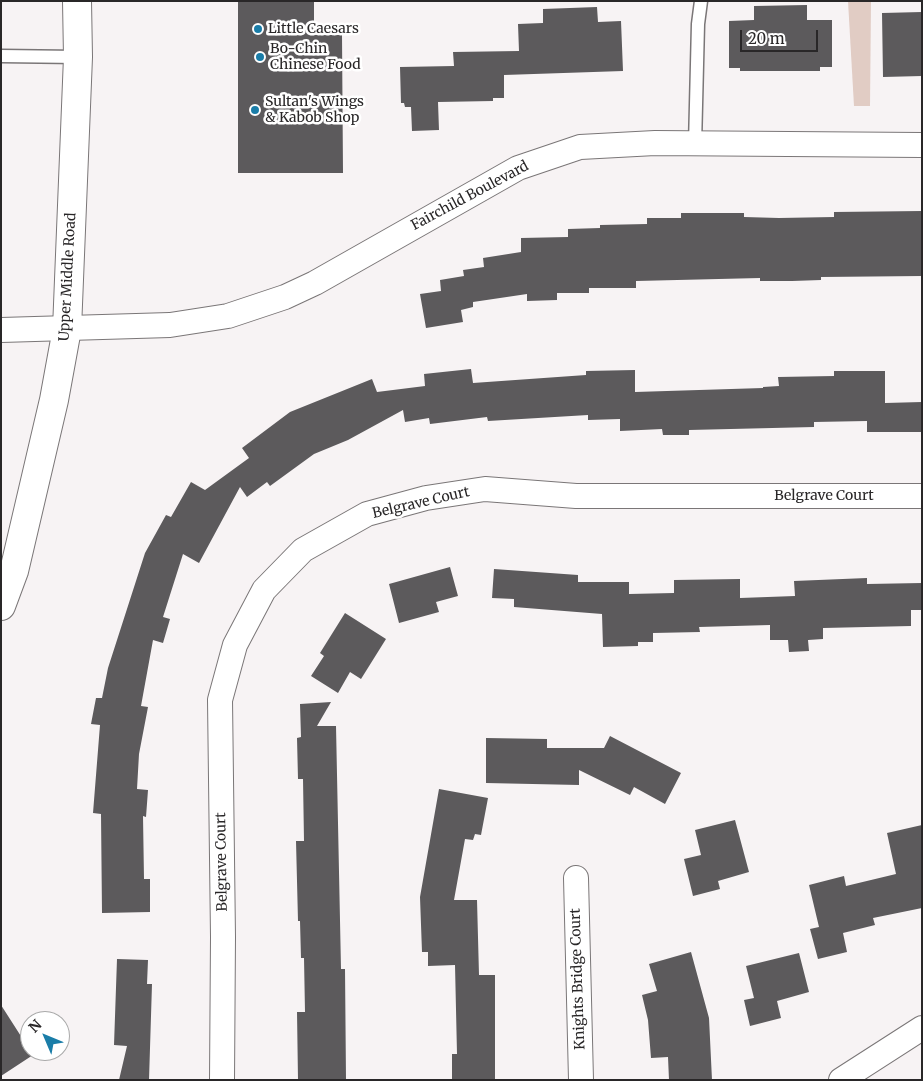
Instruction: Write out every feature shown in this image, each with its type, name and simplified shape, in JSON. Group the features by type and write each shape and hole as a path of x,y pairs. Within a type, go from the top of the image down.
{"street":[{"name":"Upper Middle Road","path":"1,606 14,570 54,400 67,329 78,57 77,1"},
{"name":"Fairchild Boulevard","path":"1,330 170,325 228,316 285,297 315,283 518,168 580,148 655,144 922,145"},
{"name":"Belgrave Court","path":"222,1080 223,937 220,700 235,645 264,590 303,550 368,514 426,498 485,489 576,496 922,496"},
{"name":"Knights Bridge Court","path":"576,878 581,1080"},
{"path":"840,1080 922,1028"}],"lane":[{"path":"695,145 700,1"},
{"path":"1,56 78,57"}],"shaded area":[{"path":"848,1 871,1 870,106 854,106"}],"building":[{"path":"238,1 314,1 314,25 330,24 330,35 342,35 343,173 238,173"},
{"path":"807,5 807,20 832,20 832,67 820,67 820,71 740,71 740,68 729,68 729,21 754,20 754,6"},
{"path":"597,7 598,22 621,21 623,71 504,75 504,98 493,98 493,101 438,102 439,130 412,131 411,107 405,107 404,103 401,103 400,67 454,66 453,52 519,51 518,24 543,23 543,9"},
{"path":"922,12 922,76 883,77 882,13"},
{"path":"922,211 922,276 821,277 821,280 792,281 760,281 760,278 636,281 636,288 589,288 589,293 557,293 557,300 527,301 527,294 473,302 473,307 461,310 463,322 426,328 420,294 441,291 440,280 464,276 463,270 484,267 483,258 521,252 521,238 568,237 568,229 600,228 600,225 647,224 647,218 681,218 681,213 744,213 744,217 779,218 834,217 834,212"},
{"path":"471,369 473,383 586,375 586,371 635,370 635,392 763,388 779,386 778,377 834,376 834,371 885,371 885,403 922,402 922,432 867,432 867,421 814,422 814,427 689,430 689,435 663,435 662,429 620,431 620,419 588,420 588,415 488,421 487,417 430,424 429,418 405,422 403,410 348,440 314,454 270,486 267,482 247,497 240,487 199,563 183,554 163,617 170,619 163,643 153,640 141,706 148,707 139,754 137,789 148,790 146,817 143,816 144,879 150,879 150,912 102,913 101,814 93,813 100,725 91,724 96,698 102,698 108,668 145,553 166,515 171,517 191,482 205,490 249,458 242,448 290,412 372,379 377,392 425,386 424,374"},
{"path":"450,567 458,596 436,602 439,612 399,623 389,584"},
{"path":"494,569 578,575 578,582 629,582 629,594 674,593 674,580 740,579 740,598 795,596 794,581 867,578 867,584 922,583 922,610 911,610 911,626 823,628 823,639 808,640 809,651 789,652 788,640 770,640 770,625 699,627 700,632 653,633 653,642 638,642 638,646 603,647 602,614 514,607 514,599 492,598"},
{"path":"345,613 386,639 361,679 350,672 338,693 311,676 324,656 320,653"},
{"path":"331,702 317,726 336,726 341,969 345,969 346,1080 298,1080 297,1012 305,1012 304,958 301,958 300,921 298,921 296,841 304,841 303,779 298,779 297,738 301,737 300,704"},
{"path":"610,736 681,773 665,804 634,787 630,795 579,770 579,785 486,783 486,738 547,739 547,748 604,748"},
{"path":"439,789 488,798 481,835 475,834 473,840 465,839 454,900 477,900 479,975 495,975 495,1080 452,1080 452,1054 457,1054 455,965 428,966 428,952 422,952 420,897"},
{"path":"735,820 749,872 718,881 720,889 693,896 684,859 701,855 695,830"},
{"path":"922,825 922,908 873,918 875,925 843,933 847,952 818,959 810,929 819,927 809,885 844,876 846,886 896,874 887,833"},
{"path":"691,952 709,1018 712,1080 669,1080 668,1057 651,1058 648,1020 642,995 657,991 649,964"},
{"path":"799,953 809,992 777,1001 781,1018 750,1026 744,1000 754,998 746,966"},
{"path":"117,959 148,960 147,984 152,984 149,1080 119,1080 127,1046 114,1045"},
{"path":"1,1005 20,1035 20,1061 24,1061 1,1076"}],"place":[{"name":"Little Caesars","path":"258,29"},
{"name":"Bo-Chin Chinese Food","path":"260,57"},
{"name":"Sultan's Wings & Kabob Shop","path":"255,110"}]}
